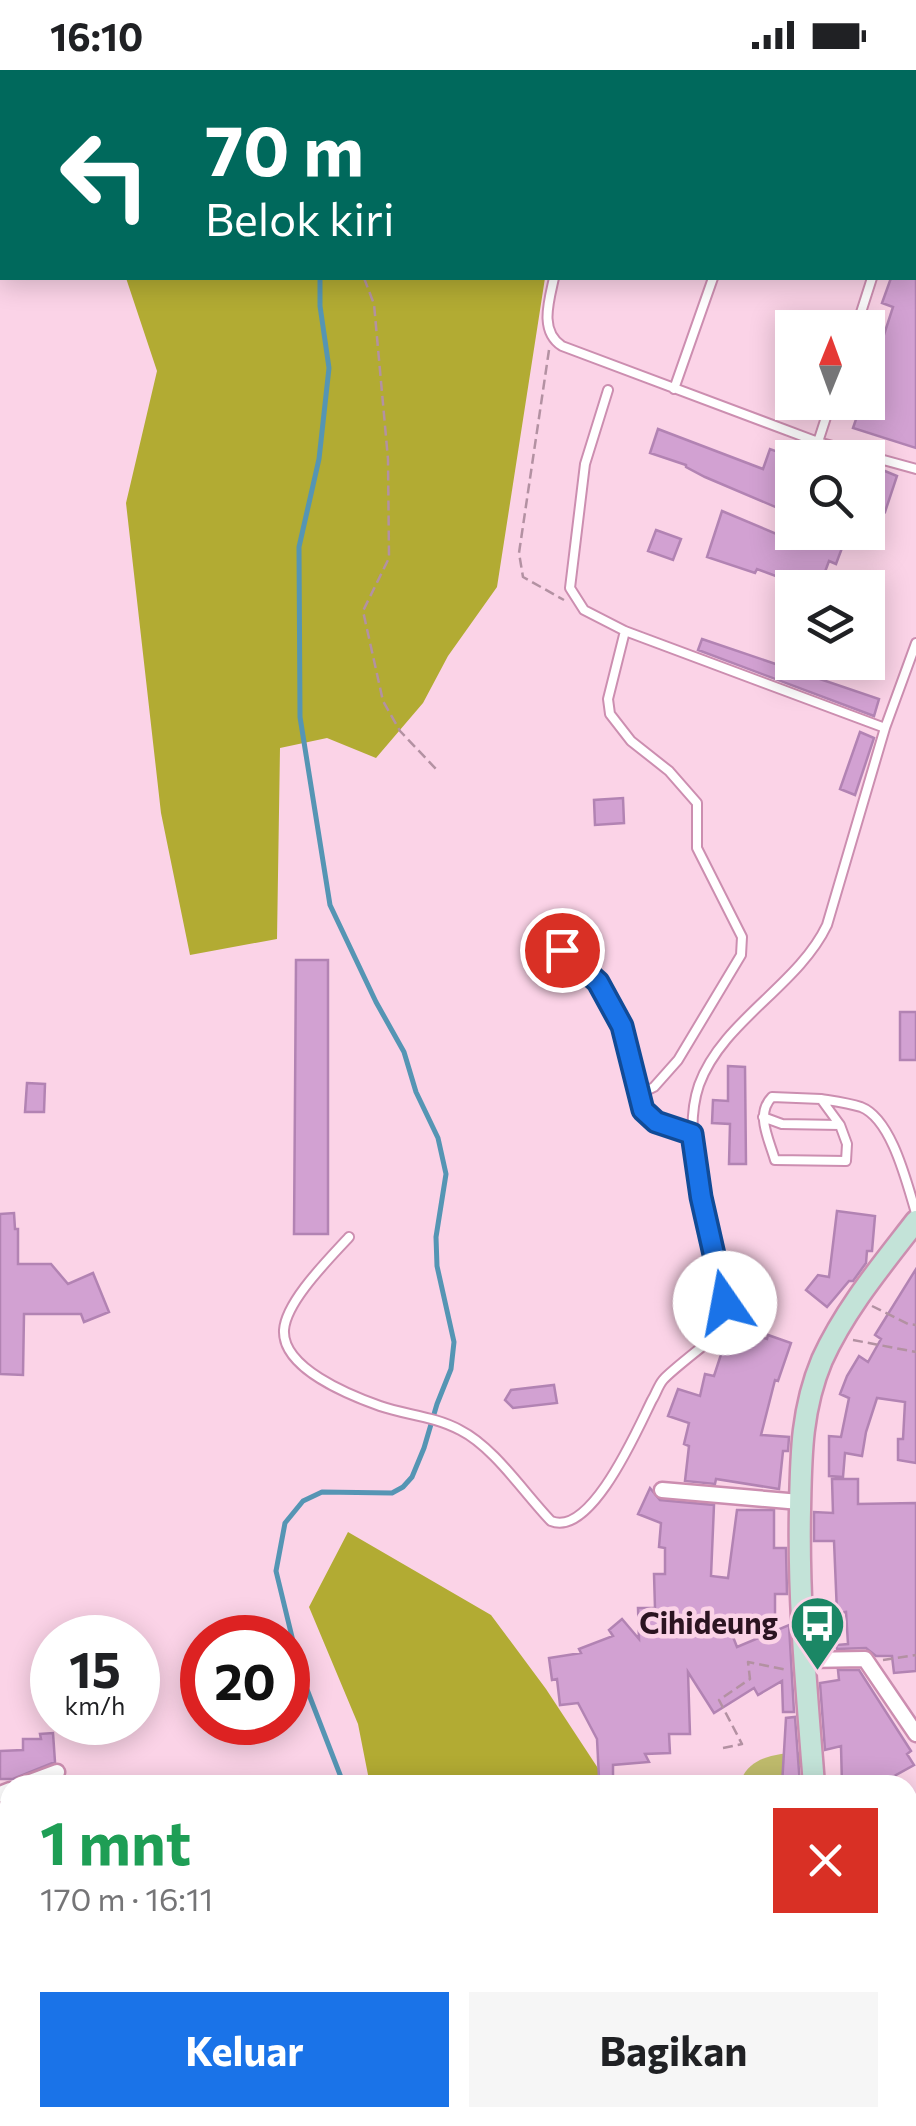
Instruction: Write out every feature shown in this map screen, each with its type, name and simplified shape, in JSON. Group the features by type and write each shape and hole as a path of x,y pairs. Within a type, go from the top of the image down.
{"main road":[{"path":"813,1775 799,1569 804,1414 823,1360 858,1298 916,1217"}],"street":[{"path":"662,1490 800,1502"},
{"path":"805,1668 858,1658 871,1664 888,1698 916,1734"},
{"path":"49,1775 57,1772"}],"lane":[{"path":"554,280 548,330 551,338 813,440"},
{"path":"674,389 712,280"},
{"path":"862,310 871,280"},
{"path":"608,390 585,464 570,588 584,610 624,631 885,728"},
{"path":"885,460 916,469"},
{"path":"624,631 608,699 610,714 631,741 668,771 697,803 698,848 742,937 737,966 678,1060 654,1088 640,1094"},
{"path":"349,1237 316,1273 289,1314 284,1328 286,1348 300,1364 337,1388 462,1431 487,1450 551,1521 570,1522 591,1505 622,1463 662,1381 695,1349 721,1334 726,1325 725,1303 701,1197 692,1134 694,1102 711,1060 816,948 822,936 885,728 916,642"},
{"path":"533,936 562,950 598,982 626,1038 643,1110 648,1116 692,1134"},
{"path":"820,1099 846,1137 846,1162 774,1160 762,1117 772,1096 820,1099 862,1108 875,1117 898,1156 916,1217"},
{"path":"762,1117 782,1124 840,1124"}],"path":[{"path":"365,280 374,304 388,459 389,558 364,611 383,701 400,730 436,768"},
{"path":"551,338 519,553 522,577 584,610"},
{"path":"858,1298 916,1325"},
{"path":"838,1334 916,1352"},
{"path":"871,1664 916,1656"},
{"path":"723,1748 742,1744 719,1700 750,1679 748,1662 799,1672 805,1668"}],"shaded area":[{"path":"127,280 545,280 497,587 448,656 423,703 376,758 327,738 280,748 277,939 190,955 161,813 126,503 157,371"},
{"path":"348,1532 491,1615 602,1775 368,1775 358,1724 309,1607"},
{"path":"802,1752 798,1775 743,1775 756,1762"}],"building":[{"path":"890,280 916,280 916,448 853,428 856,420 885,420 885,332 893,307 882,303"},
{"path":"658,429 763,469 770,449 775,451 775,507 686,465 650,453"},
{"path":"885,471 897,476 885,512"},
{"path":"722,511 775,533 775,550 841,550 836,564 829,561 826,570 775,570 775,576 707,557"},
{"path":"656,530 681,539 673,560 648,551"},
{"path":"702,639 775,664 775,679 698,650"},
{"path":"778,680 823,680 879,699 874,716"},
{"path":"860,732 874,738 855,795 840,789"},
{"path":"623,798 624,823 595,825 594,800"},
{"path":"296,960 328,960 328,1234 294,1234"},
{"path":"900,1012 916,1012 916,1060 900,1060"},
{"path":"728,1066 745,1067 746,1164 729,1164 730,1124 712,1123 713,1100 728,1101"},
{"path":"27,1083 45,1084 44,1112 25,1112"},
{"path":"837,1211 875,1216 872,1251 867,1251 866,1263 853,1281 827,1307 806,1290 818,1275 829,1277"},
{"path":"14,1213 18,1264 51,1264 68,1284 93,1273 109,1312 84,1322 81,1314 24,1314 23,1375 0,1374 0,1214"},
{"path":"916,1269 916,1463 898,1460 905,1402 877,1398 862,1456 845,1453 843,1477 829,1476 829,1436 841,1437 849,1398 840,1394 847,1376 859,1356 868,1362 881,1339 875,1335"},
{"path":"733,1328 791,1343 778,1381 775,1380 761,1435 789,1437 788,1451 783,1451 779,1489 716,1479 715,1484 685,1481 689,1446 684,1444 689,1423 668,1416 678,1389 700,1396 705,1374 714,1376"},
{"path":"554,1385 557,1403 513,1408 505,1400 511,1390"},
{"path":"832,1479 858,1479 858,1504 916,1503 916,1671 894,1673 892,1656 876,1656 866,1648 837,1649 836,1645 848,1644 846,1612 837,1613 834,1541 814,1541 814,1512 833,1513"},
{"path":"650,1488 660,1500 714,1505 711,1576 728,1578 737,1510 774,1510 774,1548 786,1548 787,1594 775,1594 775,1616 726,1619 737,1647 789,1625 794,1712 783,1712 782,1681 758,1695 754,1688 714,1713 688,1672 690,1734 669,1734 670,1753 645,1754 649,1762 613,1765 613,1775 599,1775 597,1739 578,1703 560,1705 557,1679 552,1680 549,1658 581,1653 579,1649 613,1636 609,1630 622,1619 639,1639 638,1608 655,1608 654,1574 665,1574 665,1548 659,1547 661,1523 638,1514"},
{"path":"838,1670 859,1670 911,1751 907,1754 914,1765 896,1775 842,1775 841,1746 825,1750 820,1683 839,1680"},
{"path":"795,1717 799,1775 783,1775 786,1718"},
{"path":"23,1739 30,1739 30,1745 54,1745 55,1762 23,1775 0,1775 0,1751 23,1750"}],"waterway":[{"path":"320,280 329,368 319,459 299,547 300,717 330,905 404,1052 416,1092 438,1138 446,1174 436,1237 437,1266 454,1342 451,1369 424,1448 412,1477 403,1487 392,1493 322,1492 303,1501 285,1523 276,1571 301,1674 340,1775"}],"place":[{"name":"Cihideung","path":"817,1673"}],"route":[{"path":"562,950 598,982 622,1026 643,1110 656,1122 692,1134 701,1197 725,1303"}]}
